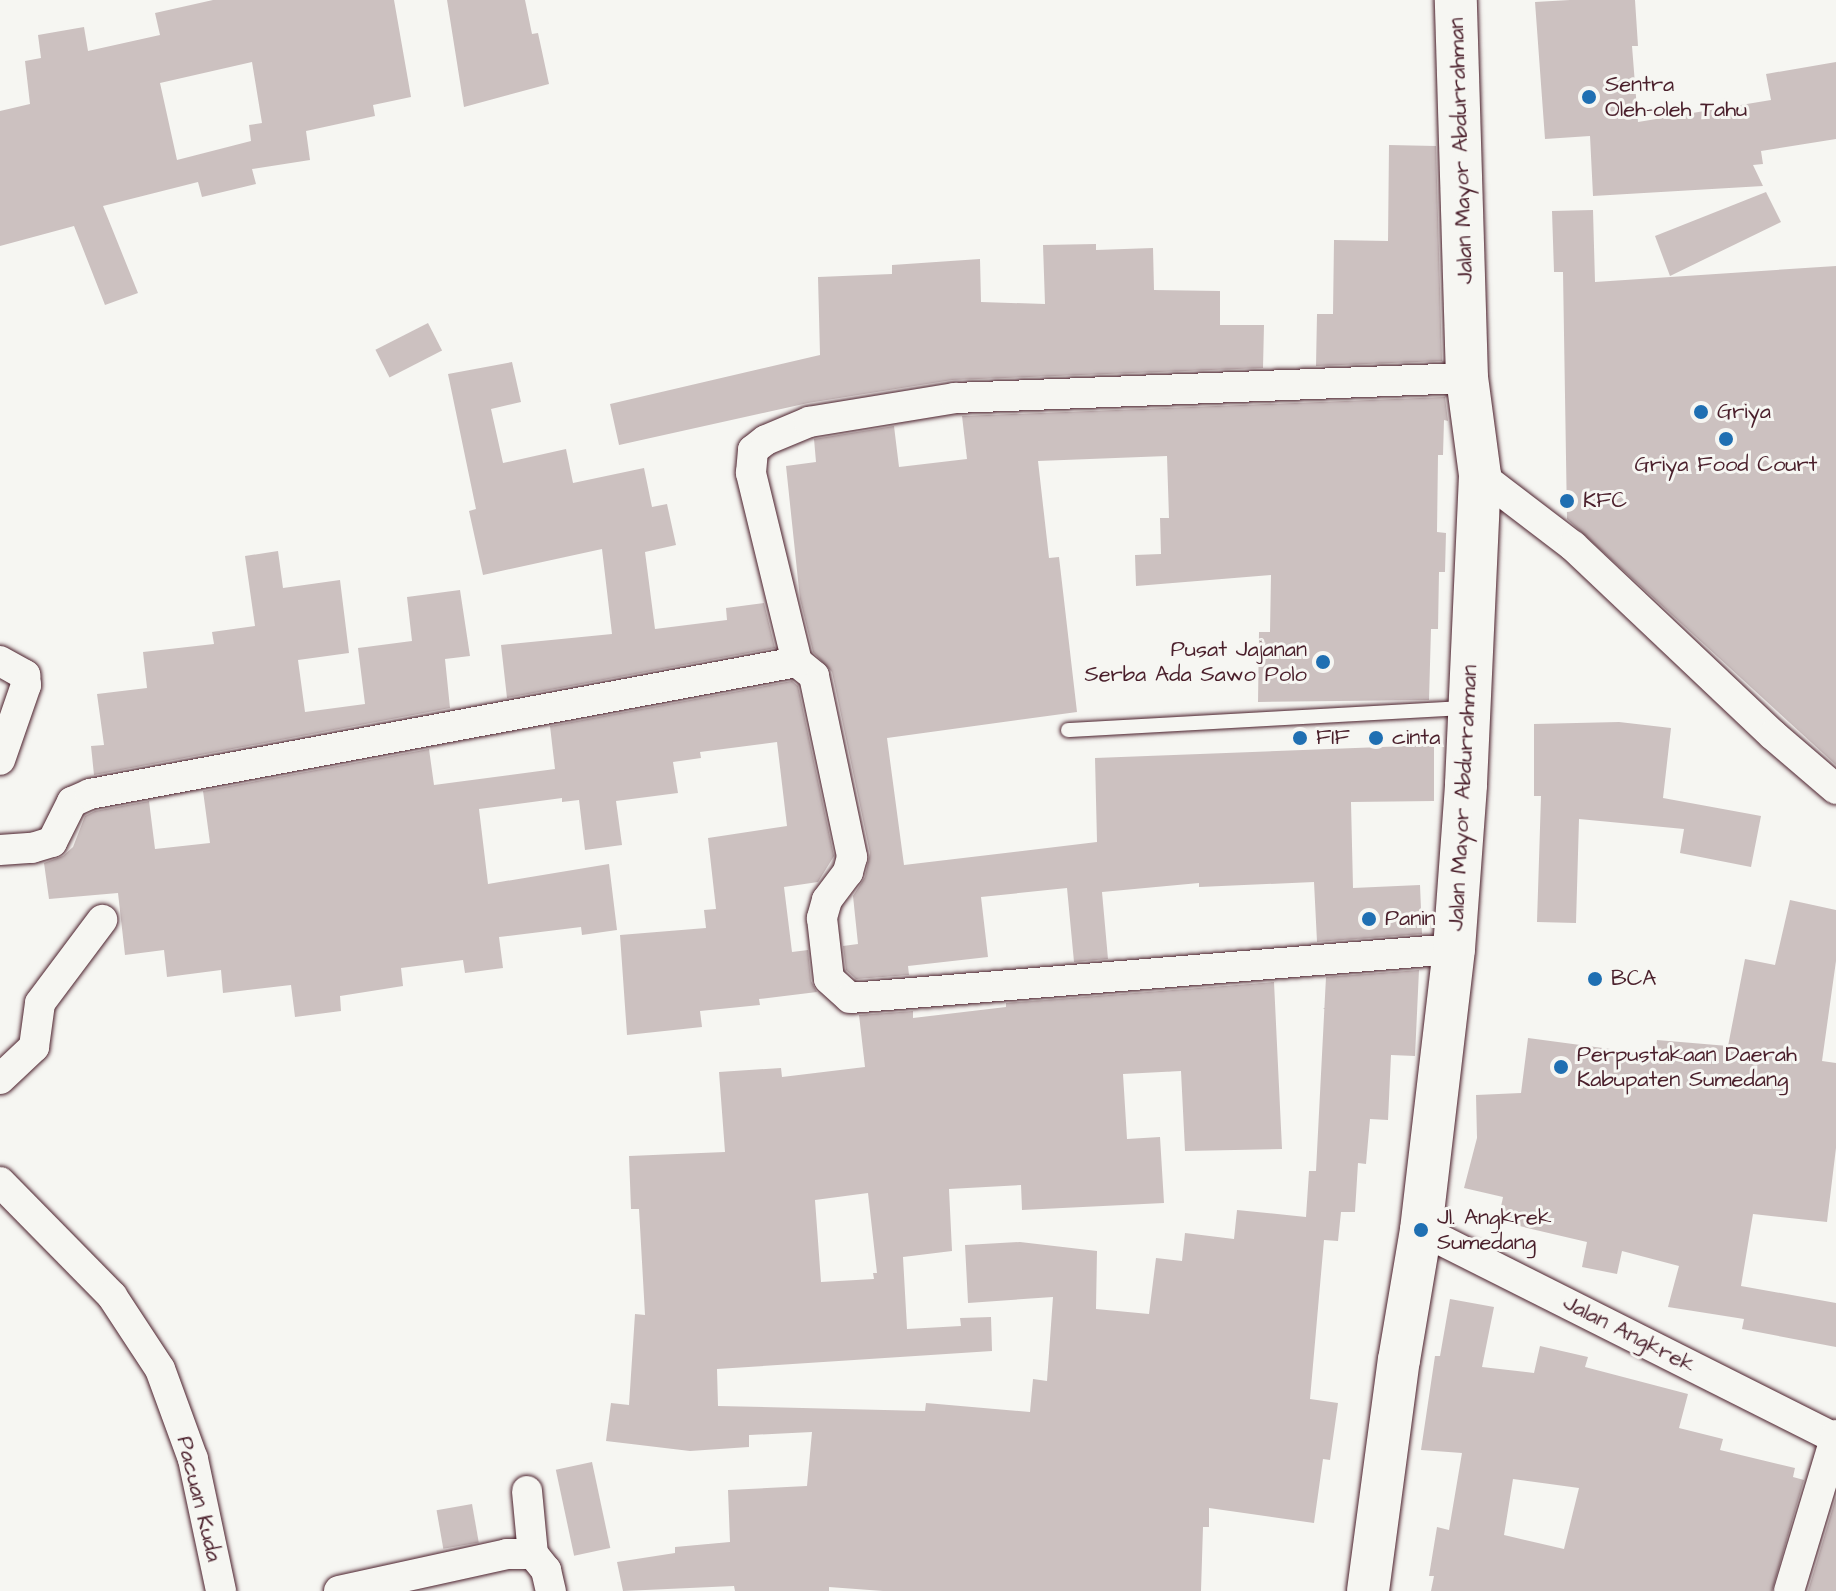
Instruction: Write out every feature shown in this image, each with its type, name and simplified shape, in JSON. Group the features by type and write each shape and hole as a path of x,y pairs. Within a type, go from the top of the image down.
{"main road":[{"name":"Jalan Mayor Abdurrahman","path":"1368,1591 1399,1360 1421,1230 1454,949 1470,708 1480,475 1467,378 1456,0"}],"street":[{"path":"1454,949 850,998 838,991 829,979 822,918 827,900 848,872 852,857 814,676 797,662 751,473 753,450 766,440 809,422 955,398 1467,378"},
{"path":"1480,475 1573,546 1773,735 1836,789"},
{"path":"0,661 25,675 26,685 0,760"},
{"path":"0,850 32,848 52,842 72,802 90,794 797,662"},
{"path":"0,1079 34,1047 40,1003 102,920"},
{"name":"Pacuan Kuda","path":"0,1182 112,1296 160,1369 193,1459 221,1591"},
{"name":"Jalan Angkrek","path":"1421,1230 1836,1437"},
{"path":"1789,1591 1836,1437"},
{"path":"527,1491 533,1554 546,1570 551,1591"},
{"path":"339,1591 507,1554 533,1554"}],"lane":[{"path":"1068,730 1470,708"}],"building":[{"path":"213,0 394,0 411,97 373,105 375,116 306,131 310,160 252,169 256,184 202,197 198,182 103,206 138,293 105,305 74,226 0,246 0,111 30,104 25,61 41,58 38,35 84,27 88,51 160,35 155,13","holes":["252,62 262,123 249,125 251,141 177,160 160,83"]},
{"path":"447,0 525,0 532,34 538,33 549,84 464,107"},
{"path":"1635,0 1638,46 1632,46 1638,122 1771,100 1766,74 1836,62 1836,139 1761,151 1763,164 1753,165 1763,186 1593,196 1590,136 1545,139 1535,2"},
{"path":"1389,145 1436,146 1442,361 1316,366 1317,314 1333,314 1334,240 1388,241"},
{"path":"1766,192 1781,222 1670,276 1655,236"},
{"name":"Griya","path":"1593,210 1595,282 1836,266 1836,765 1567,519 1563,272 1554,272 1552,211"},
{"path":"1096,244 1096,250 1153,248 1154,290 1220,291 1220,325 1264,325 1263,368 952,380 808,403 619,445 610,404 820,355 818,277 892,274 892,265 980,259 981,302 1045,304 1043,245"},
{"path":"428,323 442,351 390,377 375,350"},
{"path":"512,362 521,402 491,409 503,463 566,449 573,483 644,468 652,507 667,504 676,545 645,552 655,629 727,620 726,608 764,603 775,648 507,698 501,645 612,634 602,549 483,575 469,511 476,509 448,374"},
{"path":"1445,397 1448,421 1444,420 1443,455 1438,455 1437,532 1446,533 1445,572 1439,572 1438,629 1431,629 1429,700 1258,702 1259,632 1270,632 1271,575 1136,586 1135,555 1161,554 1160,518 1169,518 1167,456 1038,461 1049,558 1059,557 1077,712 887,738 904,865 1097,842 1095,758 1434,745 1434,801 1351,802 1353,888 1420,885 1422,934 1317,942 1314,882 1199,887 1199,883 1102,892 1108,959 1074,962 1067,888 981,897 988,957 908,966 909,975 856,979 846,970 843,946 858,944 853,896 865,877 870,853 832,672 813,652 800,599 786,466 816,462 814,439 894,426 899,467 967,459 962,416"},
{"path":"278,551 283,588 340,580 349,653 298,660 305,712 365,704 358,648 412,641 407,597 460,590 470,656 445,659 450,708 94,775 91,746 104,745 97,694 147,688 143,652 214,644 212,632 255,626 245,556"},
{"path":"792,681 798,686 834,856 818,882 784,887 792,952 808,950 811,981 817,992 759,999 760,1005 700,1011 702,1027 627,1035 620,935 706,928 704,910 716,909 708,838 787,826 777,742 700,752 701,758 673,762 678,793 616,801 622,845 585,850 579,800 562,802 562,798 479,809 488,884 609,864 617,930 582,935 581,927 499,937 503,968 465,973 463,960 401,968 403,986 340,996 341,1011 295,1017 291,985 223,993 221,970 167,977 164,950 125,955 118,893 49,899 44,863 63,856 73,847 85,816 95,811 149,801 155,849 210,843 203,791 429,749 434,785 555,769 550,726"},
{"path":"1619,722 1671,728 1663,798 1761,816 1751,867 1680,853 1684,829 1579,819 1576,923 1537,922 1541,796 1534,796 1534,724"},
{"path":"1790,900 1836,910 1836,961 1822,1061 1836,1063 1836,1148 1827,1222 1753,1214 1741,1286 1836,1303 1836,1347 1742,1329 1744,1319 1668,1307 1679,1266 1622,1251 1617,1274 1582,1267 1587,1242 1498,1221 1503,1197 1464,1188 1477,1138 1476,1095 1521,1093 1528,1038 1655,1055 1657,1040 1728,1046 1745,959 1775,965"},
{"path":"1419,970 1415,1056 1391,1055 1388,1120 1370,1119 1366,1164 1358,1163 1355,1212 1341,1212 1338,1241 1324,1240 1310,1399 1338,1403 1330,1460 1323,1459 1314,1523 1209,1508 1209,1527 1203,1527 1201,1591 883,1591 829,1587 829,1591 735,1591 734,1586 623,1591 617,1562 675,1553 675,1547 730,1542 728,1490 807,1486 812,1432 749,1435 749,1447 690,1451 606,1441 611,1403 629,1405 635,1314 645,1315 639,1209 631,1209 629,1156 725,1152 719,1072 781,1068 782,1077 865,1067 859,1015 913,1011 913,1018 1006,1007 1006,1003 1274,982 1282,1149 1185,1151 1181,1071 1123,1074 1127,1139 1160,1137 1164,1203 1022,1210 1021,1185 949,1189 952,1251 903,1257 907,1329 961,1326 960,1318 991,1317 992,1351 717,1369 718,1406 925,1411 926,1403 1030,1412 1033,1379 1047,1381 1053,1297 968,1303 965,1245 1020,1242 1097,1251 1096,1309 1149,1314 1156,1258 1182,1261 1185,1233 1234,1239 1237,1210 1306,1217 1309,1171 1316,1171 1326,977","holes":["868,1193 877,1273 873,1273 874,1279 821,1282 815,1200"]},
{"path":"1450,1299 1494,1307 1482,1367 1534,1373 1540,1346 1588,1357 1585,1367 1688,1394 1679,1428 1723,1439 1720,1450 1795,1468 1793,1477 1804,1480 1772,1591 1431,1591 1434,1576 1429,1576 1437,1527 1449,1530 1462,1453 1421,1450 1435,1356 1440,1356","holes":["1513,1479 1579,1488 1564,1549 1504,1535"]},
{"path":"592,1462 610,1548 574,1556 556,1470"},
{"path":"1836,1497 1836,1591 1808,1591"},
{"path":"472,1504 479,1542 443,1549 437,1510"}],"place":[{"name":"Sentra Oleh-oleh Tahu","path":"1589,97"},
{"name":"Griya","path":"1701,412"},
{"name":"Griya Food Court","path":"1726,439"},
{"name":"KFC","path":"1567,501"},
{"name":"Pusat Jajanan Serba Ada Sawo Polo","path":"1323,662"},
{"name":"FIF","path":"1300,738"},
{"name":"cinta","path":"1376,738"},
{"name":"Panin","path":"1369,919"},
{"name":"BCA","path":"1595,979"},
{"name":"Perpustakaan Daerah Kabupaten Sumedang","path":"1561,1067"},
{"name":"Jl. Angkrek Sumedang","path":"1421,1230"}]}
